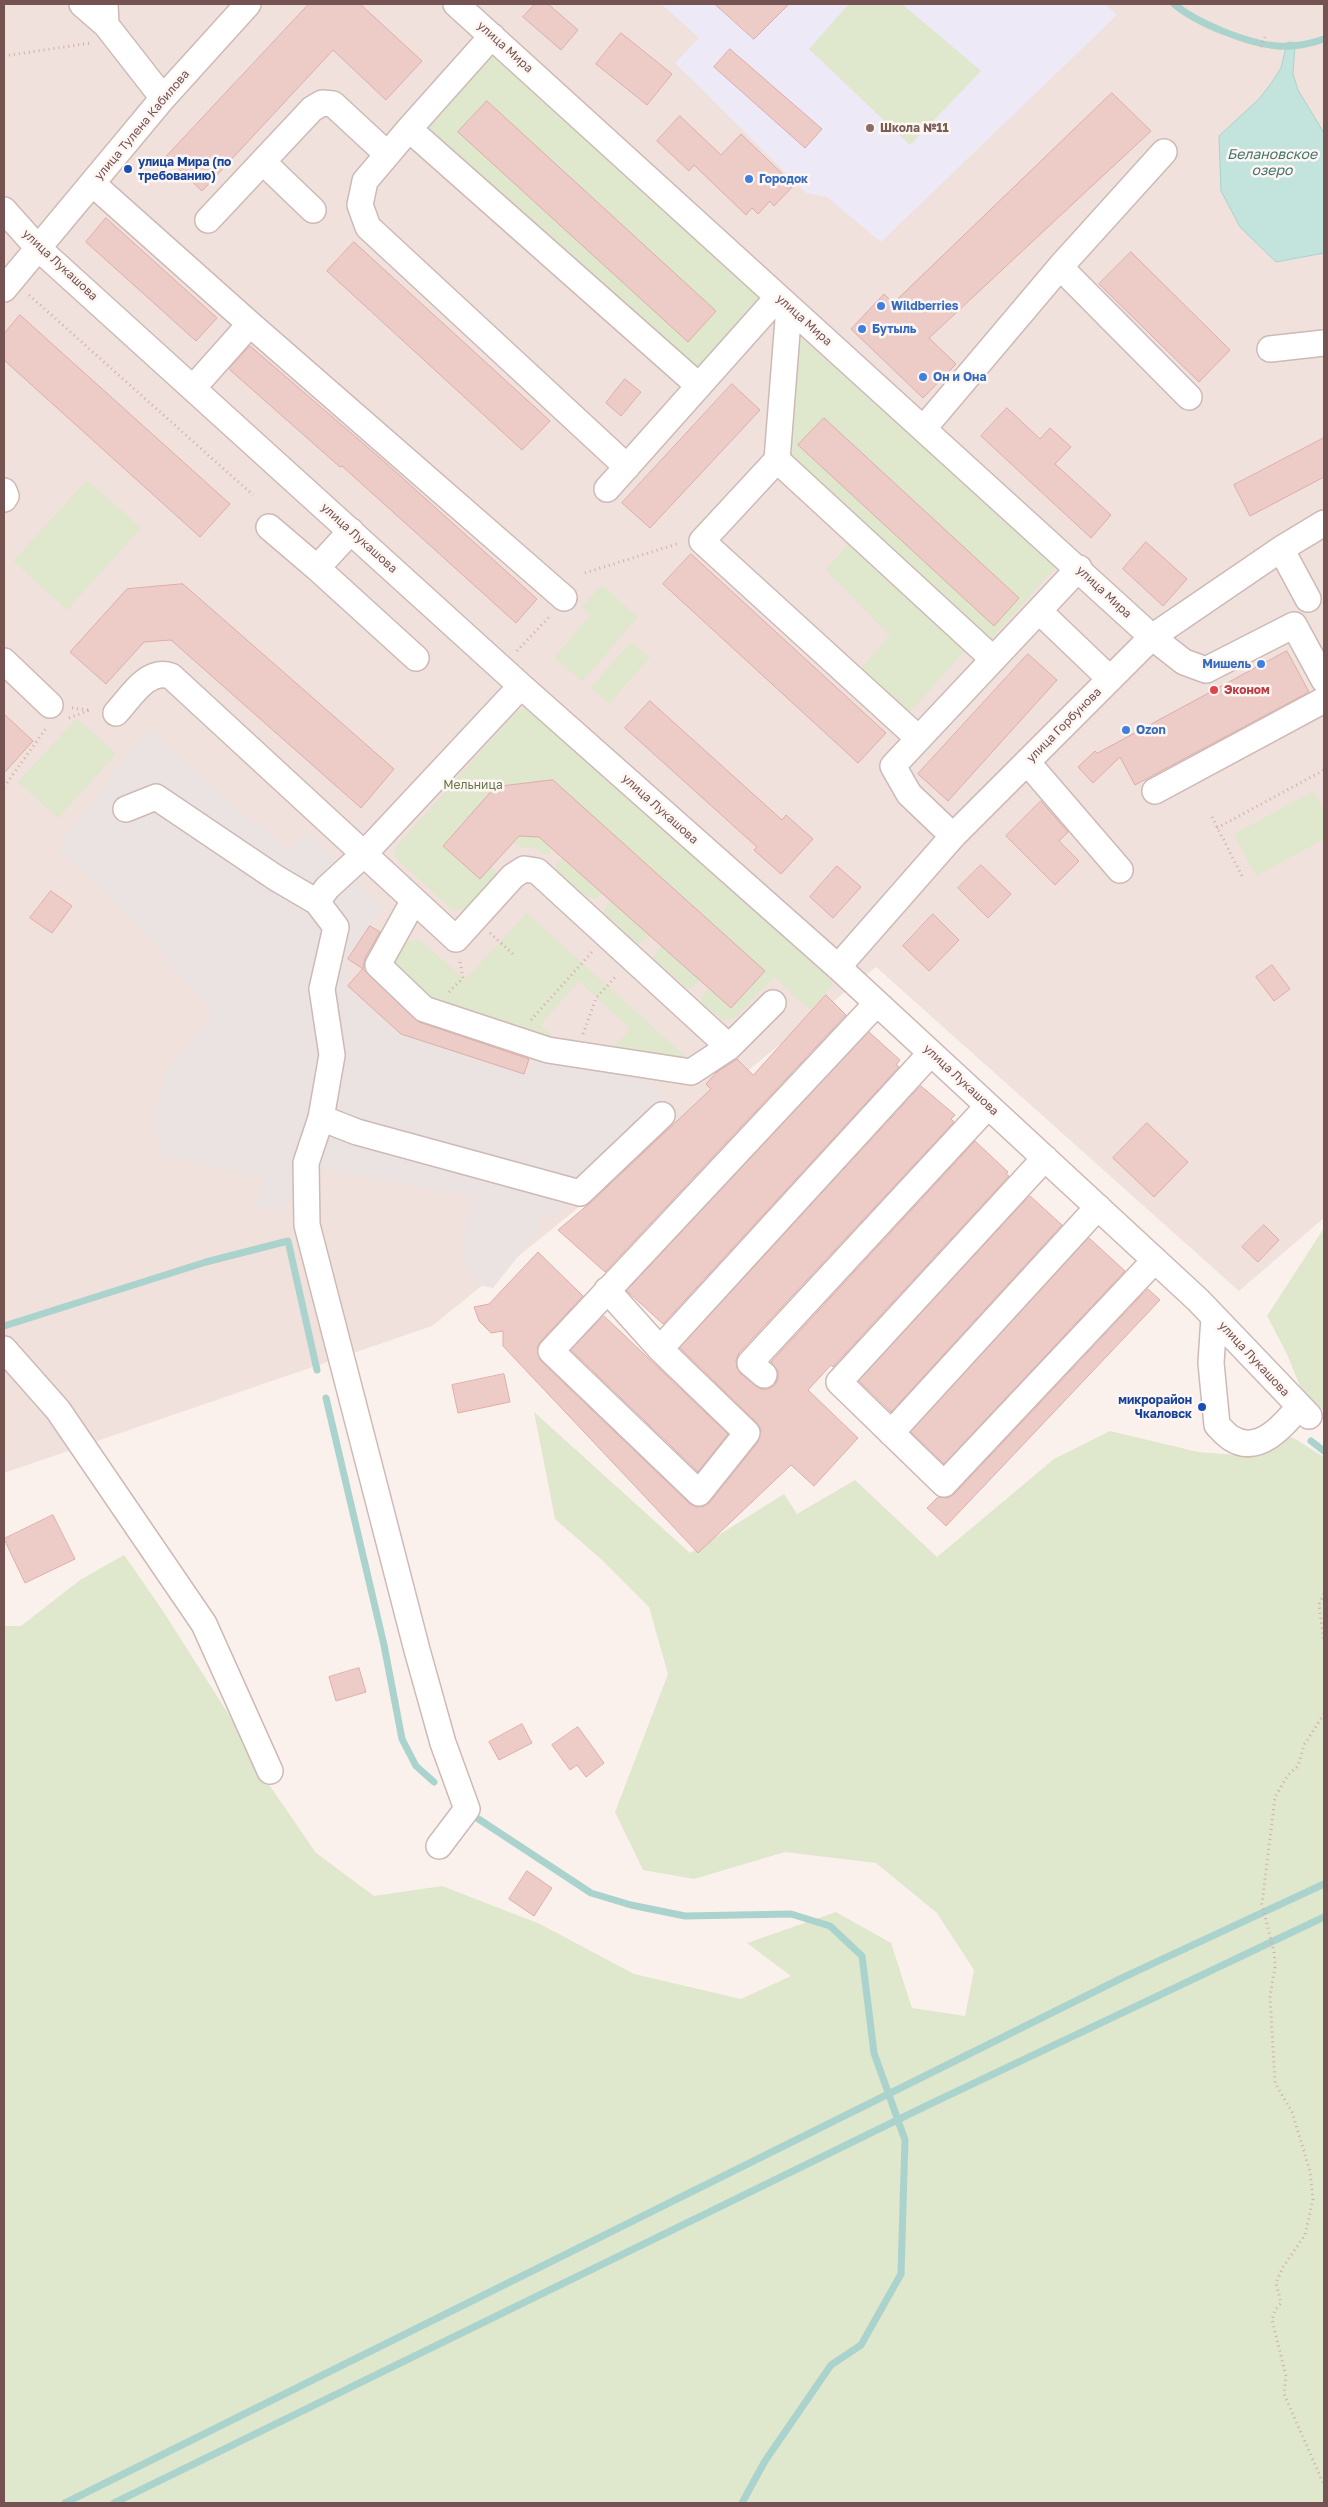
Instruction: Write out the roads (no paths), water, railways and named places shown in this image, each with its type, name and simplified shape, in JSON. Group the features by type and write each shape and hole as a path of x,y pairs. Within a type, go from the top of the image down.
{"street":[{"path":"82,4 109,23 163,98"},
{"name":"улица Тулена Кабилова","path":"15,291 38,248 163,98 248,4"},
{"name":"улица Мира","path":"456,4 1079,568 1152,637 1184,662 1206,670 1294,625 1324,680"},
{"path":"492,36 365,181 360,205 368,227 627,467"},
{"path":"208,220 312,109 322,103 333,104 387,154"},
{"path":"409,129 699,386"},
{"path":"924,428 1060,267 1164,152"},
{"path":"263,162 314,210"},
{"path":"93,184 559,603"},
{"name":"улица Лукашова","path":"4,210 38,248 521,686 877,1002 1214,1317 1304,1412 1266,1438 1250,1444 1232,1439 1217,1425 1211,1363 1214,1317"},
{"path":"1060,267 1189,397"},
{"path":"608,489 699,386 784,302"},
{"path":"784,302 778,460 702,542 918,738"},
{"path":"192,388 250,324"},
{"path":"1270,349 1324,343"},
{"path":"778,460 994,659"},
{"path":"4,491 6,496 4,499"},
{"name":"улица Горбунова","path":"838,967 953,836 1152,637 1281,549 1324,523"},
{"path":"269,527 416,658"},
{"path":"317,568 351,531"},
{"path":"1281,549 1308,599"},
{"path":"953,836 909,794 893,766 1079,568"},
{"path":"1039,611 1110,679"},
{"path":"4,662 54,717"},
{"path":"116,713 151,676 162,673 172,676 456,939 513,876 524,870 537,871 729,1047"},
{"path":"317,902 327,888 364,854 521,686"},
{"path":"1156,791 1324,700"},
{"path":"1027,762 1120,870"},
{"path":"126,809 156,797 276,878 317,902 336,927 322,989 332,1055 321,1118 306,1163 307,1225 417,1650 443,1742 467,1809 439,1846"},
{"path":"414,900 378,965 424,1009 548,1050 691,1072 729,1047 773,1003"},
{"path":"606,1290 660,1349 747,1433 699,1492 551,1350 606,1290 877,1002"},
{"path":"660,1349 931,1053"},
{"path":"764,1375 750,1362 988,1106"},
{"path":"321,1118 357,1132 580,1193 662,1115"},
{"path":"1045,1158 839,1382 944,1484 1155,1260"},
{"path":"891,1433 1098,1207"},
{"path":"4,1350 58,1410 204,1624 270,1771"}],"water":[{"name":"Белановское озеро","path":"1287,43 1295,43 1293,74 1298,90 1324,133 1324,253 1276,262 1240,227 1221,191 1219,136 1259,99 1281,68"}],"waterway":[{"path":"1174,4 1209,25 1253,41 1278,46 1290,46 1324,39"},
{"path":"4,1326 206,1262 288,1241 317,1370"},
{"path":"326,1398 384,1645 402,1739 416,1766 434,1782"},
{"path":"1311,1441 1324,1451"},
{"path":"477,1818 591,1893 631,1905 685,1916 791,1914 830,1926 862,1956 874,2053 905,2140 901,2274 861,2345 831,2365 765,2461 742,2503"},
{"path":"65,2503 1124,1977 1324,1884"},
{"path":"114,2503 926,2106 1324,1917"}],"place":[{"name":"Школа №11","path":"870,128"},
{"name":"улица Мира (по требованию)","path":"128,169"},
{"name":"Городок","path":"749,179"},
{"name":"Wildberries","path":"881,306"},
{"name":"Бутыль","path":"862,329"},
{"name":"Он и Она","path":"923,377"},
{"name":"Мишель","path":"1261,664"},
{"name":"Эконом","path":"1214,690"},
{"name":"Ozon","path":"1126,730"},
{"name":"микрорайон Чкаловск","path":"1202,1407"}],"park label":[{"name":"Мельница","path":"473,785"}]}
